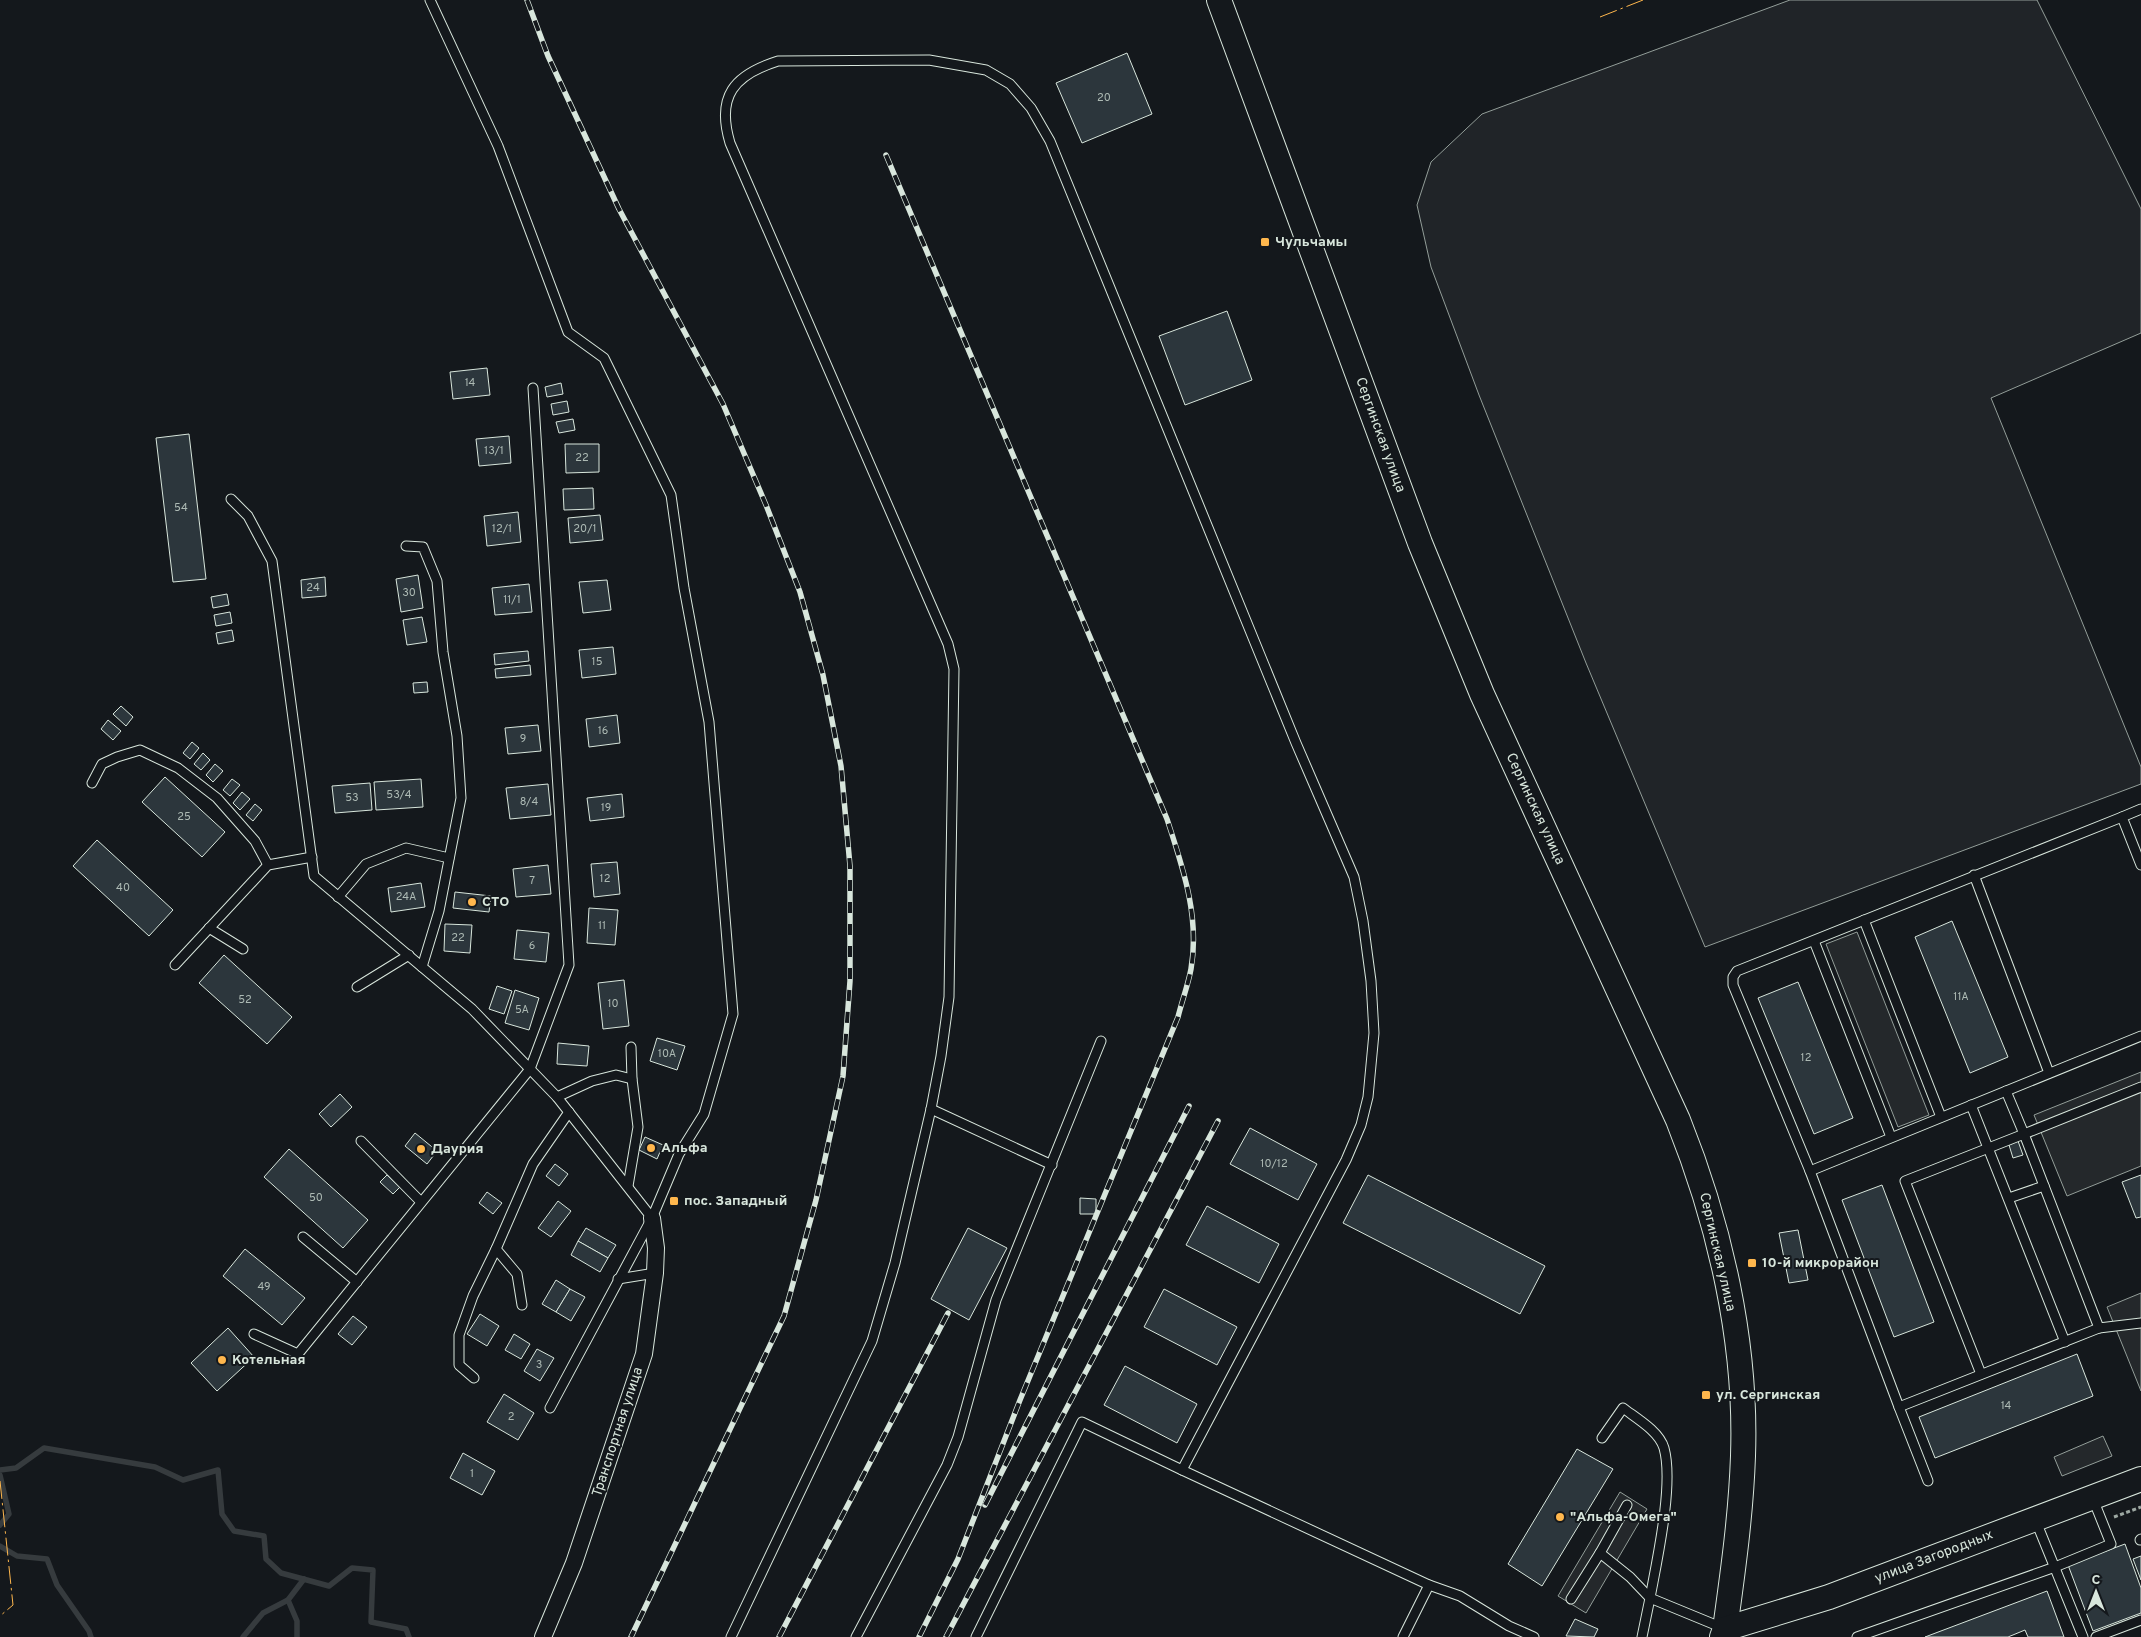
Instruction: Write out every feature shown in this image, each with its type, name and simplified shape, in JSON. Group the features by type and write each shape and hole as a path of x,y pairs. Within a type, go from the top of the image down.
{"main road":[{"name":"Сергинская улица","path":"1219,0 1424,552 1482,694 1678,1120 1698,1170 1726,1277 1736,1343 1742,1407 1743,1455 1738,1530 1724,1633"},
{"name":"улица Загородных","path":"1724,1633 1829,1597 2141,1479"}],"street":[{"name":"Транспортная улица","path":"543,1637 574,1564 644,1354 655,1273 656,1248 652,1218"}],"lane":[{"path":"430,0 498,146 568,332 604,358 671,495 684,588 708,722 733,1014 704,1114 679,1154 652,1218 550,1408"},
{"path":"731,1637 872,1341 895,1262 931,1109 949,997 954,669 948,644 734,152 725,126 725,108 732,92 743,76 757,68 778,61 929,60 957,64 986,70 1010,84 1031,108 1050,141 1292,734 1354,877 1363,921 1371,981 1374,1033 1368,1097 1361,1125 1346,1160 1182,1470"},
{"path":"254,1334 298,1354 530,1069 569,965 533,388"},
{"path":"231,499 248,516 272,561 314,876 472,1009 557,1097 652,1218"},
{"path":"406,546 423,548 437,582 443,652 457,736 461,798 439,911 422,967"},
{"path":"92,783 102,764 140,750 178,768 217,798 255,841 268,865"},
{"path":"1928,1481 1810,1171 1733,985 1732,977 1737,971 2141,810"},
{"path":"2122,817 2141,865"},
{"path":"338,896 366,864 406,848 449,858"},
{"path":"175,965 268,865 312,857"},
{"path":"1974,875 2049,1073"},
{"path":"1864,920 1942,1117"},
{"path":"209,928 242,949"},
{"path":"1814,941 1891,1137"},
{"path":"357,987 409,955"},
{"path":"1810,1171 2141,1036"},
{"path":"856,1637 947,1465 958,1437 996,1300 1101,1041"},
{"path":"628,1186 638,1127 632,1079 631,1047"},
{"path":"557,1097 592,1081 616,1075 632,1079"},
{"path":"1981,1374 1905,1181 2141,1087"},
{"path":"2006,1091 2099,1328"},
{"path":"1971,1105 2065,1342"},
{"path":"931,1109 1052,1165"},
{"path":"474,1378 460,1365 460,1334 473,1296 533,1164 569,1112"},
{"path":"361,1140 421,1202"},
{"path":"2009,1198 2044,1186"},
{"path":"303,1237 357,1282"},
{"path":"496,1249 517,1274 522,1305"},
{"path":"618,1279 655,1273"},
{"path":"1899,1408 2099,1328 2141,1323"},
{"path":"1602,1438 1623,1408 1650,1428 1664,1447 1667,1474 1662,1534 1642,1637"},
{"path":"976,1637 1082,1422 1429,1585 1460,1596 1509,1626 1534,1637"},
{"path":"1857,1637 2055,1567 2111,1544 2093,1498"},
{"path":"1571,1599 1627,1505"},
{"path":"2035,1519 2083,1637"},
{"path":"1600,1553 1630,1577 1650,1598 1724,1633"},
{"path":"1403,1637 1429,1585"},
{"path":"2096,1637 2141,1620"}],"path":[{"path":"2102,1522 2141,1507"}],"shaded area":[{"path":"1790,0 2037,0 2141,209 2141,333 1991,398 2141,767 2141,784 1705,947 1586,663 1479,395 1431,267 1417,205 1431,162 1482,114"},
{"path":"1857,932 1929,1115 1898,1127 1826,944"},
{"path":"2141,1072 2141,1166 2067,1196 2034,1115"},
{"path":"2141,1293 2141,1391 2107,1307"},
{"path":"2103,1436 2112,1456 2062,1476 2054,1457"},
{"path":"1620,1492 1647,1509 1586,1613 1558,1596"}],"building":[{"path":"1127,53 1152,114 1082,143 1056,83"},
{"path":"1227,311 1252,380 1185,405 1159,336"},
{"path":"487,368 490,395 453,399 450,372"},
{"path":"561,383 563,394 547,397 545,387"},
{"path":"567,401 569,412 553,415 551,404"},
{"path":"573,419 575,430 559,433 556,422"},
{"path":"189,434 206,579 173,582 156,438"},
{"path":"509,436 511,463 479,466 476,439"},
{"path":"565,444 599,444 599,472 566,473"},
{"path":"593,488 594,509 564,510 563,489"},
{"path":"518,512 521,542 487,546 484,516"},
{"path":"600,515 603,540 570,543 568,518"},
{"path":"418,575 423,608 401,612 396,579"},
{"path":"325,577 326,596 302,598 301,580"},
{"path":"607,580 611,610 583,613 579,582"},
{"path":"529,584 532,612 495,615 492,588"},
{"path":"227,594 229,605 213,608 211,597"},
{"path":"230,612 232,623 216,626 214,615"},
{"path":"422,617 427,642 407,645 403,620"},
{"path":"232,630 234,641 218,644 216,633"},
{"path":"613,647 616,674 582,678 579,650"},
{"path":"528,651 529,661 495,665 494,654"},
{"path":"530,665 531,675 496,678 495,669"},
{"path":"427,682 428,692 414,693 413,683"},
{"path":"121,706 133,717 126,726 113,714"},
{"path":"617,715 620,743 589,747 586,719"},
{"path":"108,720 121,731 113,740 101,729"},
{"path":"538,725 541,751 508,754 505,728"},
{"path":"192,742 199,748 190,759 183,753"},
{"path":"203,753 210,760 201,770 194,764"},
{"path":"215,764 223,771 213,782 206,775"},
{"path":"165,777 225,832 202,857 142,802"},
{"path":"232,779 240,785 230,796 223,790"},
{"path":"421,779 423,807 376,810 374,782"},
{"path":"370,783 372,810 335,813 332,786"},
{"path":"548,784 551,815 510,819 506,788"},
{"path":"242,792 250,799 240,810 233,803"},
{"path":"622,794 624,817 590,821 587,798"},
{"path":"255,804 262,810 253,821 246,815"},
{"path":"97,840 173,910 149,936 73,866"},
{"path":"617,862 620,894 594,897 591,864"},
{"path":"548,865 551,894 516,897 513,869"},
{"path":"421,883 425,907 391,912 388,888"},
{"name":"СТО","path":"455,892 491,896 489,912 453,908"},
{"path":"589,908 618,910 615,945 587,943"},
{"path":"1952,921 2008,1057 1970,1073 1915,937"},
{"path":"445,924 472,925 470,953 444,951"},
{"path":"517,930 549,933 546,962 514,959"},
{"path":"224,955 292,1017 267,1044 199,983"},
{"path":"624,980 629,1026 603,1029 598,983"},
{"path":"1798,982 1853,1118 1814,1134 1758,998"},
{"path":"497,986 512,991 504,1014 489,1009"},
{"path":"515,990 539,998 529,1030 505,1023"},
{"path":"657,1038 685,1046 677,1070 650,1061"},
{"path":"558,1043 589,1046 587,1066 557,1064"},
{"path":"340,1094 352,1107 331,1127 319,1114"},
{"path":"1250,1128 1317,1164 1298,1200 1230,1164"},
{"name":"Даурия","path":"415,1133 437,1151 427,1164 405,1146"},
{"name":"Альфа","path":"645,1137 663,1145 657,1159 639,1150"},
{"path":"2018,1141 2023,1155 2013,1158 2009,1145"},
{"path":"289,1149 368,1220 343,1248 264,1177"},
{"path":"555,1164 568,1174 559,1186 546,1176"},
{"path":"387,1175 400,1187 393,1194 380,1182"},
{"path":"1368,1175 1545,1266 1520,1314 1343,1223"},
{"path":"2141,1175 2141,1217 2136,1218 2122,1182"},
{"path":"1882,1185 1934,1322 1894,1337 1842,1200"},
{"path":"487,1192 502,1203 493,1214 479,1203"},
{"path":"1080,1198 1096,1199 1096,1214 1080,1214"},
{"path":"558,1201 571,1211 551,1237 538,1228"},
{"path":"1207,1206 1279,1244 1259,1283 1186,1245"},
{"path":"586,1228 616,1245 608,1258 578,1241"},
{"path":"968,1228 1007,1248 969,1320 931,1299"},
{"path":"1798,1230 1808,1280 1789,1283 1779,1233"},
{"path":"578,1241 608,1258 600,1272 571,1255"},
{"path":"245,1249 305,1298 282,1325 223,1276"},
{"path":"556,1280 570,1289 556,1312 542,1304"},
{"path":"570,1289 585,1297 571,1321 556,1312"},
{"path":"1164,1289 1237,1327 1217,1365 1144,1327"},
{"path":"480,1314 499,1326 487,1346 467,1334"},
{"path":"353,1316 367,1327 352,1345 338,1334"},
{"name":"Котельная","path":"228,1328 254,1357 217,1391 191,1363"},
{"path":"514,1334 530,1344 521,1359 505,1350"},
{"path":"537,1349 554,1358 540,1381 524,1371"},
{"path":"2077,1354 2093,1396 1935,1458 1919,1417"},
{"path":"1125,1366 1197,1404 1177,1443 1104,1405"},
{"path":"504,1394 534,1413 518,1440 487,1422"},
{"name":"\"Альфа-Омега\"","path":"1577,1449 1613,1469 1542,1586 1508,1564"},
{"path":"463,1453 495,1471 482,1495 450,1478"},
{"path":"2125,1544 2141,1588 2141,1613 2093,1631 2068,1565"},
{"path":"2141,1556 2141,1580 2133,1559"},
{"path":"2047,1591 2064,1637 2028,1637 2025,1630 2008,1637 1925,1637"},
{"path":"1575,1619 1598,1629 1594,1637 1566,1636"}],"waterway":[{"path":"0,1470 16,1468 44,1448 155,1467 183,1480 218,1470 222,1514 234,1531 264,1536 266,1559 281,1573 329,1586 352,1568 373,1570 371,1622 406,1629 409,1637"},
{"path":"0,1475 9,1514 0,1525"},
{"path":"0,1546 17,1556 47,1559 57,1585 89,1631 91,1637"},
{"path":"243,1637 263,1613 288,1600 304,1579"},
{"path":"288,1600 297,1621 297,1637"}],"railway":[{"path":"527,0 548,56 619,209 723,404 766,505 800,592 823,675 841,766 850,866 850,981 843,1076 816,1200 784,1316 631,1637"},
{"path":"886,155 1167,819 1184,874 1192,912 1193,931 1191,969 1178,1017 1020,1400 958,1559 919,1637"},
{"path":"985,1505 1189,1106"},
{"path":"946,1637 1218,1121"},
{"path":"779,1637 948,1313"}],"power":[{"path":"1600,17 1643,0"},
{"path":"0,1481 13,1605 0,1616"}],"place":[{"name":"Чульчамы","path":"1265,242"},
{"name":"СТО","path":"472,902"},
{"name":"Альфа","path":"651,1148"},
{"name":"Даурия","path":"421,1149"},
{"name":"пос. Западный","path":"674,1201"},
{"name":"10-й микрорайон","path":"1752,1263"},
{"name":"Котельная","path":"222,1360"},
{"name":"ул. Сергинская","path":"1706,1395"},
{"name":"\"Альфа-Омега\"","path":"1560,1517"}]}
